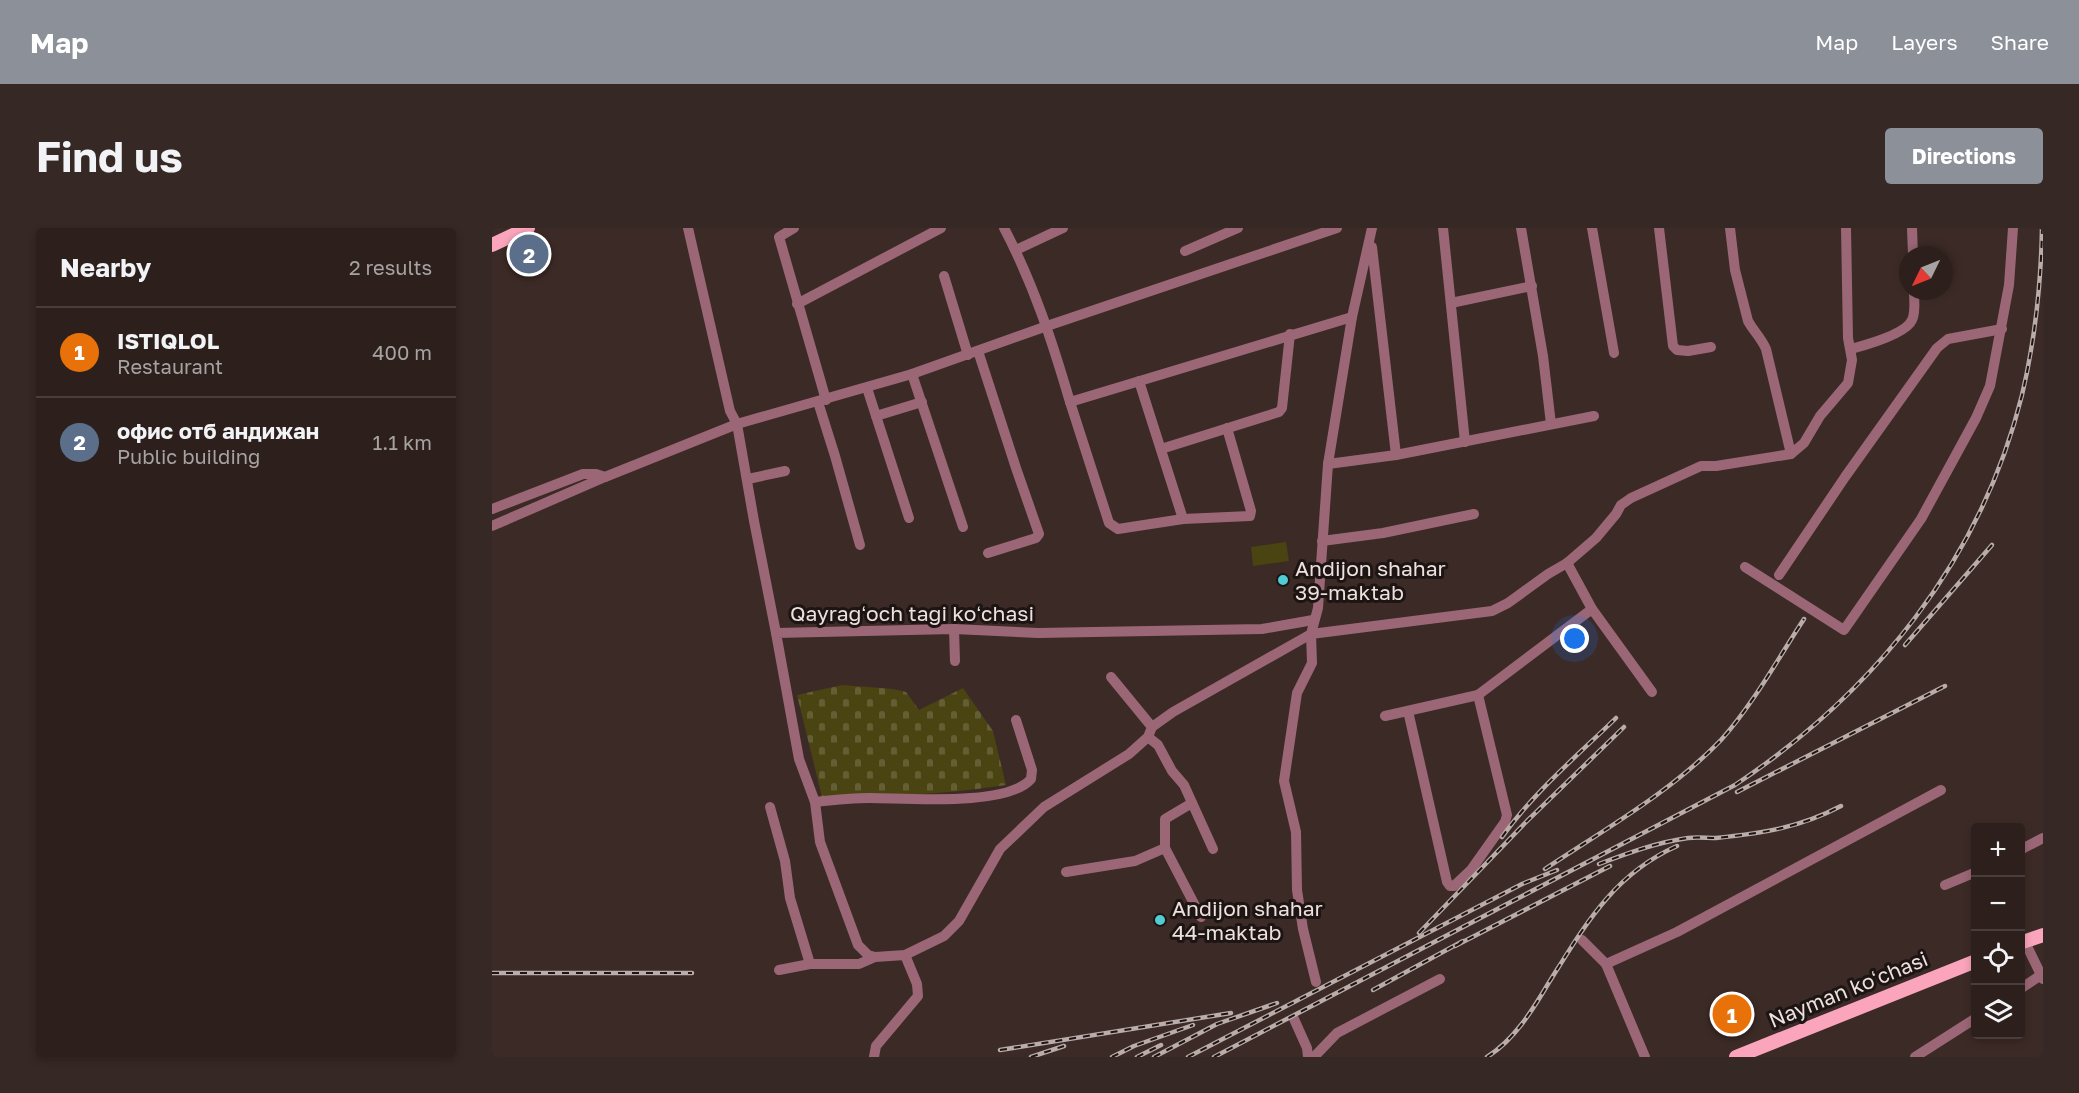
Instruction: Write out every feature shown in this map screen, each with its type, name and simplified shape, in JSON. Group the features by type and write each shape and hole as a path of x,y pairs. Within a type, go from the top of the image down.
{"main road":[{"path":"492,245 528,228"},
{"path":"2025,942 2043,935"},
{"name":"Nayman koʻchasi","path":"1736,1057 1971,963"}],"street":[{"path":"688,228 730,411 737,424 776,633"},
{"path":"794,228 779,237 860,545"},
{"path":"797,304 941,228"},
{"path":"1004,228 1016,250 1047,326 1112,526 1118,529 1183,519 1250,516 1251,511 1227,428"},
{"path":"1016,250 1063,228"},
{"path":"1185,251 1238,228"},
{"path":"492,526 605,477 737,424 912,374 1337,228"},
{"path":"1443,228 1465,442"},
{"path":"1521,228 1532,286 1551,424"},
{"path":"1592,228 1614,352"},
{"path":"1659,228 1673,346 1683,351 1711,347"},
{"path":"1730,228 1735,270 1748,321 1759,333 1766,349 1791,454"},
{"path":"779,970 810,964 859,964 875,957 905,955 944,936 959,921 1000,849 1044,807 1130,754 1150,732 1186,704 1311,634 1492,611 1508,603 1567,563 1596,538 1621,505 1631,498 1701,466 1716,466 1791,454 1804,443 1820,416 1848,383 1852,360 1848,338 1846,228"},
{"path":"1912,228 1913,246"},
{"path":"1745,567 1844,630 1921,519 1976,418 1990,386 2010,285 2013,228"},
{"path":"1316,982 1303,929 1297,890 1296,832 1284,782 1297,693 1312,663 1311,634 1318,608 1328,464 1352,317 1371,233"},
{"path":"1371,233 1396,455"},
{"path":"944,276 1039,534 1036,538 988,553"},
{"path":"1451,303 1532,286"},
{"path":"1851,349 1905,330 1913,320 1914,300"},
{"path":"1070,402 1352,317"},
{"path":"1779,575 1845,477 1937,348 1948,339 2002,329"},
{"path":"1161,449 1279,412 1282,408 1290,334"},
{"path":"912,374 963,527"},
{"path":"1139,381 1183,519"},
{"path":"867,388 909,518"},
{"path":"876,416 922,402"},
{"path":"1328,464 1396,455 1594,416"},
{"path":"748,479 785,471"},
{"path":"492,509 583,474 605,477"},
{"path":"1322,542 1383,533 1474,514"},
{"path":"1567,563 1592,609 1652,692"},
{"path":"1385,716 1478,695 1592,609"},
{"name":"Qayragʻoch tagi koʻchasi","path":"875,957 868,955 858,945 820,842 815,802 799,759 776,633 954,629 1038,633 1262,629 1313,620"},
{"path":"954,629 955,661"},
{"path":"1111,677 1150,732 1172,771 1181,779 1213,849"},
{"path":"1408,711 1447,882 1454,886 1471,870 1505,822 1506,815 1478,695"},
{"path":"815,802 870,798 917,800 985,797 1022,787 1031,779 1032,770 1016,720"},
{"path":"1606,964 1677,932 1941,790"},
{"path":"1192,803 1165,819 1165,848 1201,917"},
{"path":"770,807 785,861 790,898 810,964"},
{"path":"2025,847 2043,838"},
{"path":"1066,872 1135,861 1165,848"},
{"path":"1945,885 1971,874"},
{"path":"1582,940 1606,964 1645,1057"},
{"path":"2025,947 2042,977 2025,986"},
{"path":"874,1057 876,1046 918,996 905,955"},
{"path":"1314,1057 1337,1033 1440,979"},
{"path":"1294,1019 1307,1048 1308,1057"},
{"path":"1915,1057 1971,1021"}],"green space":[{"path":"1286,542 1289,561 1253,566 1251,547"},
{"path":"842,685 906,692 919,710 963,688 993,731 1006,785 937,793 822,797 797,695"}],"railway":[{"path":"1214,1057 1735,785 1786,748 1833,708 1877,664 1916,617 1950,566 1980,512 2004,455 2027,374 2036,312 2042,228"},
{"path":"1905,645 1992,545"},
{"path":"1545,869 1637,809 1702,759 1744,712 1804,619"},
{"path":"1737,792 1945,686"},
{"path":"1502,837 1542,790 1616,718"},
{"path":"1419,933 1525,823 1624,727"},
{"path":"1599,864 1666,842 1749,834 1780,828 1810,820 1841,806"},
{"path":"1487,1057 1506,1042 1522,1024 1587,923 1617,887 1654,858 1677,846"},
{"path":"1455,946 1610,866"},
{"path":"1188,1057 1522,884 1557,870"},
{"path":"1373,990 1463,941"},
{"path":"492,973 692,973"},
{"path":"1154,1057 1217,1024 1277,1003"},
{"path":"1000,1050 1231,1013"},
{"path":"1112,1057 1134,1046 1193,1025"},
{"path":"1137,1057 1161,1045"},
{"path":"1031,1057 1064,1046"}],"place":[{"name":"офис отб андижан","path":"529,254"},
{"name":"Andijon shahar 39-maktab","path":"1283,580"},
{"name":"Andijon shahar 44-maktab","path":"1160,920"},
{"name":"ISTIQLOL","path":"1732,1014"}]}
